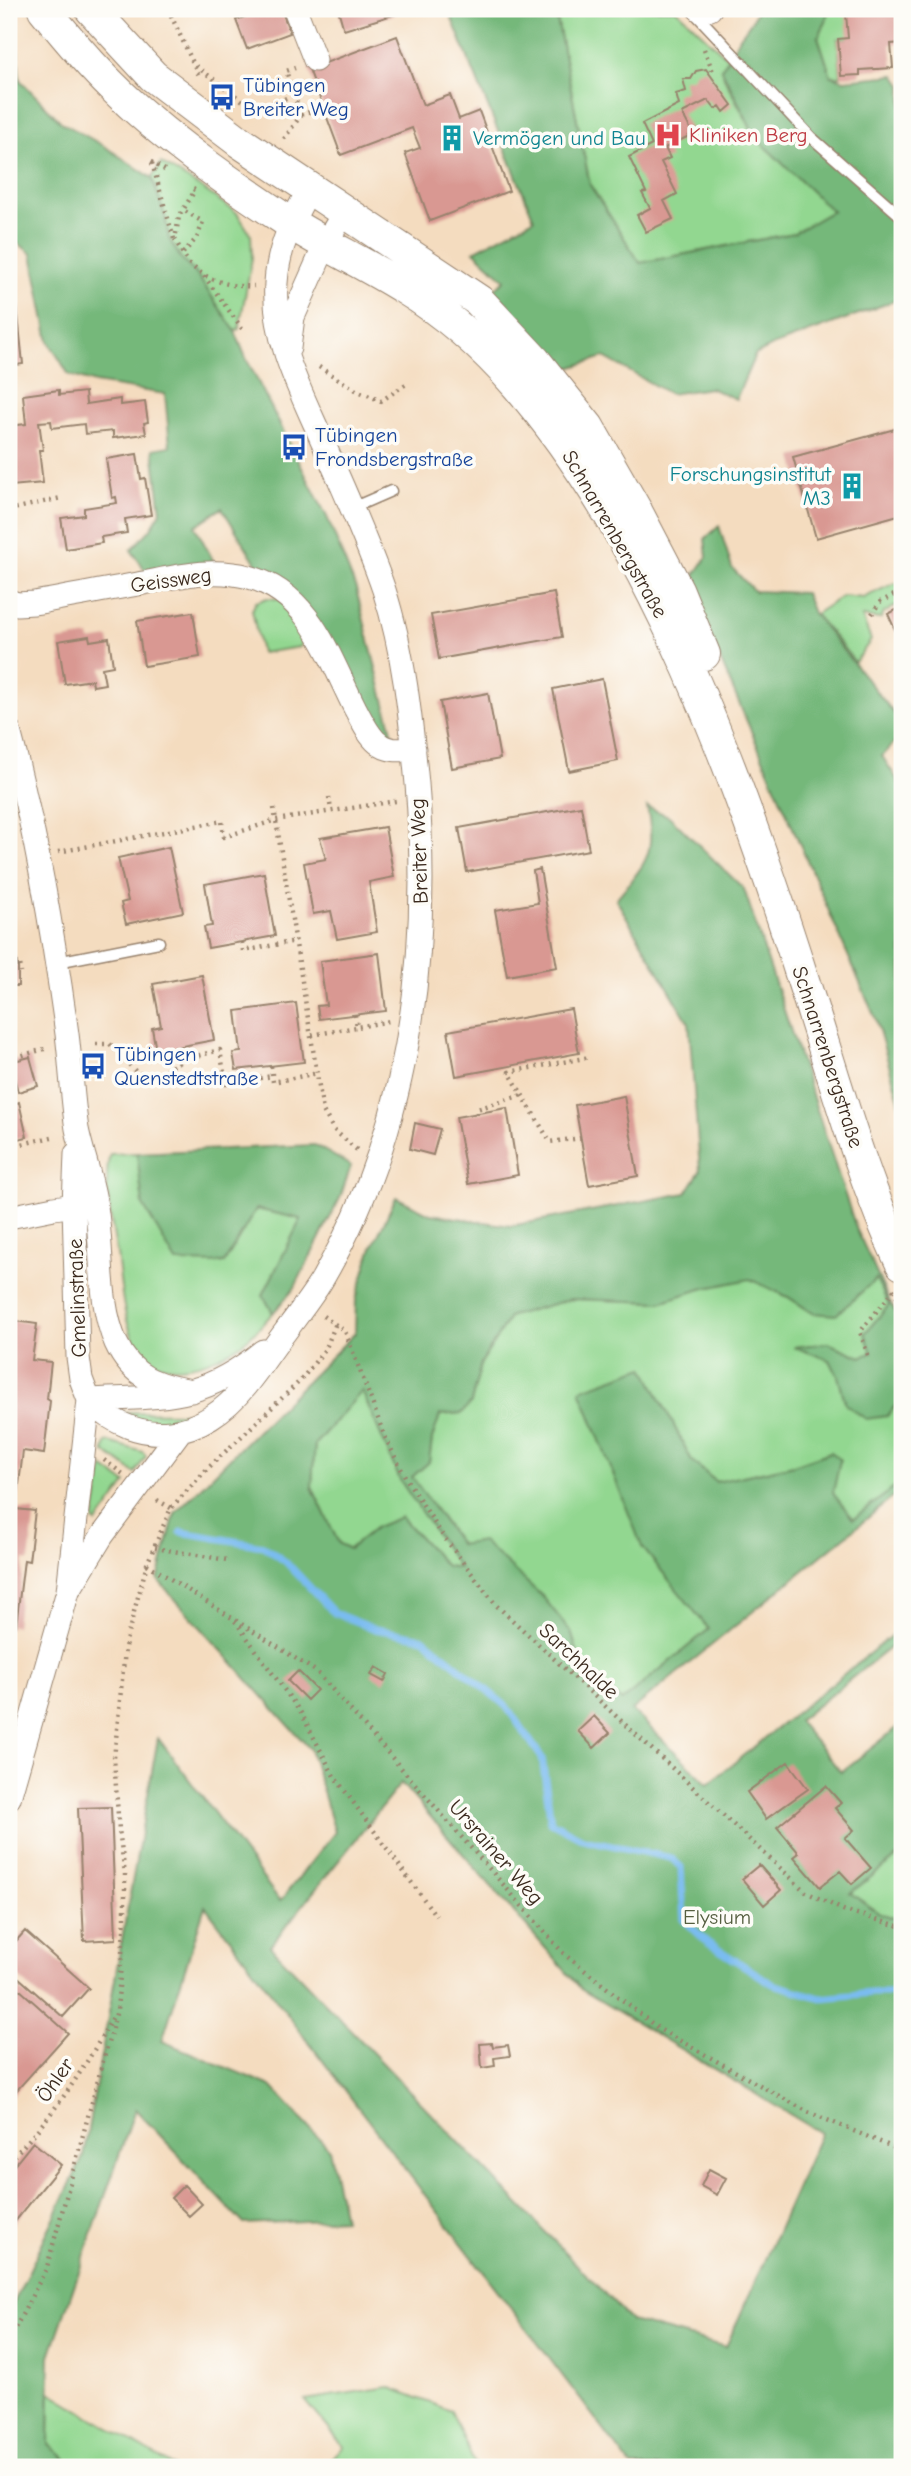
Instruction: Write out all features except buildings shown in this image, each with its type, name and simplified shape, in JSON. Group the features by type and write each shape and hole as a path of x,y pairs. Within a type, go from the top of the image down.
{"street":[{"name":"Schnarrenbergstraße","path":"46,9 111,86 190,153 290,223 407,290 460,327 498,363 546,419 590,484 677,644 731,774 799,968 869,1181 895,1278"},
{"name":"Schnarrenbergstraße","path":"91,9 153,76 240,142 479,301 536,361 588,427 678,591 771,821 902,1220"},
{"path":"295,9 315,60"},
{"path":"699,9 710,9"},
{"name":"Breiter Weg","path":"89,1400 105,1416 124,1426 155,1434 181,1430 205,1419 240,1393 321,1281 342,1242 376,1160 402,1073 415,995 422,914 420,822 414,749 401,664 385,593 288,358 278,323 275,284 280,253 290,223 310,188"},
{"path":"288,358 293,317 326,243 345,211"},
{"name":"Geissweg","path":"9,601 17,604 34,603 190,574 225,572 273,586 291,598 312,622 359,715 378,743 389,749 414,749"},
{"name":"Gmelinstraße","path":"9,731 34,834 57,962 85,1204 110,1325 126,1360 147,1380 192,1391"},
{"path":"9,1217 85,1204"},
{"name":"Gmelinstraße","path":"9,1798 68,1591 89,1400 81,1379 78,1357 85,1204"},
{"name":"Breiter Weg","path":"89,1400 158,1398 192,1391 228,1376 282,1336"},
{"name":"Gmelinstraße","path":"68,1591 102,1536 181,1430"}],"lane":[{"path":"691,9 811,138 902,217"},
{"path":"352,508 391,491"},
{"path":"57,962 159,942"}],"path":[{"path":"168,9 195,66 255,110 294,94 302,115"},
{"path":"278,147 302,115 323,107"},
{"path":"147,149 174,239 189,263 204,275 243,330"},
{"path":"174,239 179,217 195,190"},
{"path":"183,210 202,222 197,239 183,253"},
{"path":"204,275 222,282 249,287 275,284"},
{"path":"319,367 356,390 381,401 409,382"},
{"path":"9,510 61,498"},
{"path":"872,614 880,602 902,591"},
{"path":"328,797 331,810"},
{"path":"54,853 222,821 224,837 276,820 403,800"},
{"path":"274,808 323,1111 334,1130 352,1148 361,1152"},
{"path":"242,942 243,951 296,941"},
{"path":"9,962 20,962 21,973"},
{"path":"355,1014 357,1027"},
{"path":"312,1035 394,1020"},
{"path":"96,1044 110,1044 137,1073 155,1076 185,1059 220,1050 226,1084 272,1076"},
{"path":"184,1046 185,1059"},
{"path":"9,1059 43,1049"},
{"path":"581,1138 550,1142 509,1072 590,1057"},
{"path":"271,1066 273,1082 318,1073"},
{"path":"477,1114 477,1109 522,1095"},
{"path":"9,1147 31,1142"},
{"path":"895,1278 902,1307"},
{"path":"868,1355 860,1332 895,1278"},
{"name":"Sarchhalde","path":"171,1508 302,1380 326,1348 336,1324 345,1331 385,1437 407,1480 443,1536 496,1605 806,1892 843,1910 902,1927"},
{"path":"104,1460 130,1479"},
{"path":"9,2340 47,2267 117,2010 125,1919 125,1874 114,1758 126,1641 147,1564 171,1508 151,1496"},
{"path":"155,1548 227,1560"},
{"name":"Ursrainer Weg","path":"147,1564 317,1672 564,1954 659,2029 808,2112 902,2151"},
{"path":"233,1617 301,1713 334,1776 436,1916"},
{"name":"Öhler","path":"9,2161 42,2126 71,2087 117,2010"}],"green space":[{"path":"448,9 555,9 590,185 640,263 794,233 832,211 756,138 721,68 757,9 828,9 826,22 818,37 831,76 844,80 895,75 902,85 902,298 772,346 755,355 736,399 710,388 670,394 604,357 566,369 493,290 505,280 474,251 534,219"},
{"name":"Kliniken Berg","path":"555,9 676,9 729,59 722,68 724,78 756,138 832,211 794,233 640,263 590,185"},
{"path":"828,9 887,9 848,38 838,39 841,76 831,76 818,37 826,22"},
{"path":"9,35 17,50 20,80 61,122 152,178 165,216 169,239 235,331 246,358 327,517 356,589 396,747 390,746 262,573 222,508 195,526 215,564 165,572 146,571 131,550 150,530 161,512 153,449 170,446 165,394 95,383 69,375 49,342 32,254 9,236"},
{"path":"161,163 237,213 251,235 252,258 239,329 235,331 169,239 165,216 152,178"},
{"path":"719,526 732,568 754,591 805,593 813,613 902,723 902,734 882,756 902,787 902,1110 876,1020 688,585 707,557 705,539"},
{"path":"895,583 902,585 902,602 884,613 880,619 862,617 871,640 855,662 815,614 843,596 863,598"},
{"path":"267,598 280,599 307,630 300,647 261,653 252,610 256,602"},
{"name":"Elysium","path":"647,807 669,816 744,889 856,1228 902,1325 902,1398 887,1416 866,1419 846,1405 838,1376 830,1360 794,1347 828,1343 861,1357 872,1353 865,1333 889,1305 876,1279 836,1315 813,1313 788,1297 750,1279 701,1289 660,1302 571,1299 510,1316 481,1363 471,1403 462,1413 440,1415 432,1439 429,1462 412,1477 460,1545 482,1541 543,1597 571,1632 583,1669 622,1701 709,1629 642,1547 580,1390 644,1367 692,1461 716,1482 794,1465 831,1452 840,1460 833,1493 853,1519 902,1482 902,1490 632,1710 708,1784 902,1627 902,1638 798,1721 841,1772 902,1724 902,1853 850,1893 880,1913 902,1921 902,2467 632,2467 205,1906 162,2041 271,2086 329,2149 344,2219 244,2224 135,2109 50,2356 49,2444 74,2467 9,2467 9,2313 83,2157 158,1738 280,1901 335,1832 310,1749 158,1580 175,1513 355,1333 356,1300 371,1250 396,1197 430,1214 511,1226 686,1193 700,1171 689,1023 616,899 646,858 650,823","holes":["362,1391 400,1480 459,1568 446,1566 401,1517 376,1527 349,1549 339,1544 312,1487 315,1444","401,1783 582,1990 821,2133 726,2347 631,2321 270,1946"]},
{"path":"315,1145 351,1166 340,1198 294,1289 273,1313 263,1295 301,1219 256,1209 224,1263 176,1262 143,1205 137,1153"},
{"path":"137,1153 143,1205 224,1263 256,1209 302,1219 263,1295 273,1313 242,1343 203,1363 174,1367 148,1358 138,1347 129,1326 110,1217 107,1177 110,1154"},
{"path":"750,1278 813,1313 876,1279 889,1305 865,1333 872,1353 861,1357 828,1343 796,1347 830,1360 838,1376 846,1405 887,1416 902,1398 902,1482 853,1520 832,1493 840,1460 831,1452 794,1465 716,1482 692,1461 644,1368 686,1600 709,1630 622,1701 583,1669 571,1632 461,1545 412,1477 429,1462 432,1439 440,1415 461,1413 471,1403 481,1363 510,1316 571,1299 660,1302"},
{"path":"362,1390 400,1480 460,1568 446,1566 401,1517 376,1527 349,1549 339,1544 312,1487 315,1444"},
{"path":"124,1412 184,1413 190,1418 141,1424"},
{"path":"106,1443 143,1452 146,1456 135,1473 104,1451"},
{"path":"103,1467 126,1483 97,1523 94,1521"},
{"path":"902,1853 902,1921 880,1913 849,1894"},
{"path":"389,2387 451,2411 476,2467 321,2467 344,2447 305,2400"},
{"path":"50,2392 174,2467 74,2467 49,2445"}],"waterway":[{"path":"181,1532 263,1546 286,1562 334,1613 375,1629 423,1638 506,1706 542,1758 551,1822 583,1839 671,1858 681,1867 684,1920 708,1943 773,1984 821,1998 902,1993"}],"place":[{"name":"Tübingen Breiter Weg","path":"222,97"},
{"name":"Kliniken Berg","path":"668,135"},
{"name":"Vermögen und Bau","path":"452,138"},
{"name":"Tübingen Frondsbergstraße","path":"294,447"},
{"name":"Forschungsinstitut M3","path":"852,486"},
{"name":"Tübingen Quenstedtstraße","path":"93,1066"}]}
